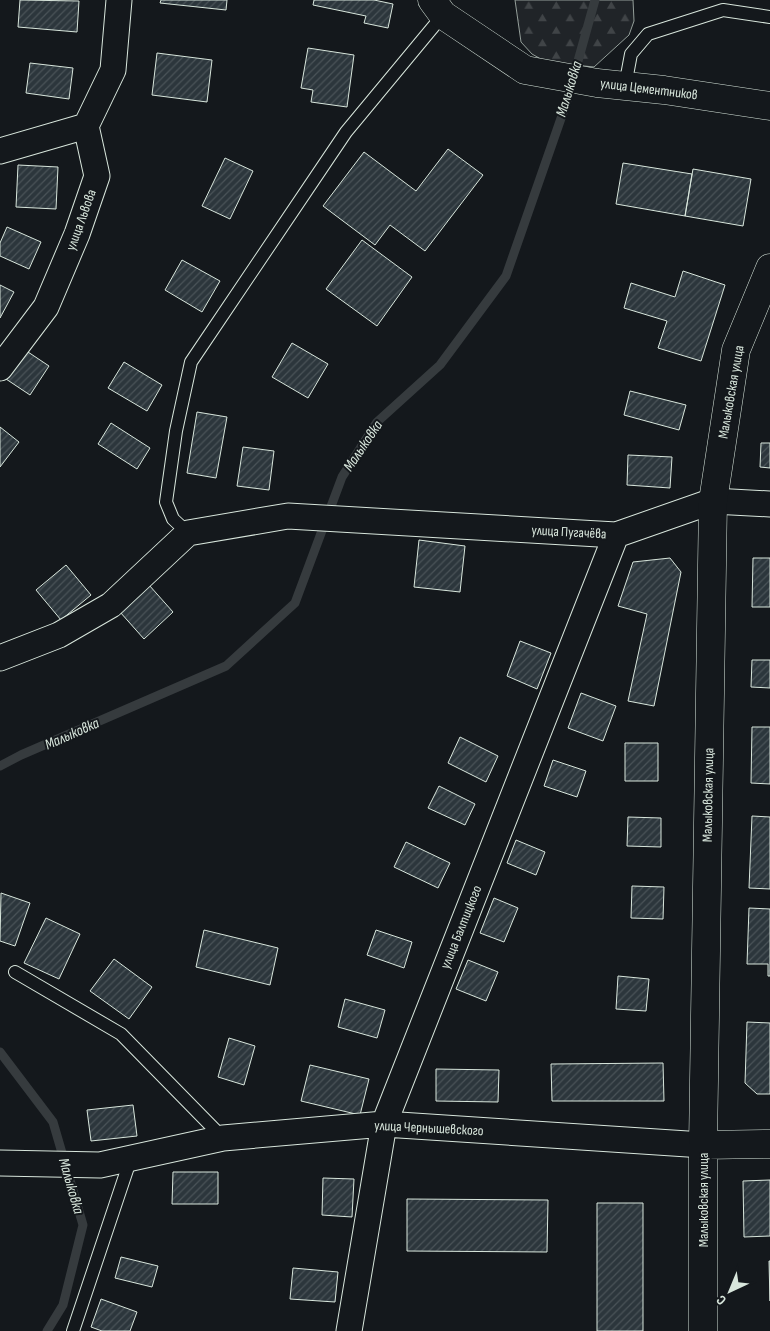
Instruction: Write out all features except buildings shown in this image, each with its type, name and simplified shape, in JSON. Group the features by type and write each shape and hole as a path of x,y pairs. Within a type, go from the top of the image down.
{"street":[{"path":"0,151 86,126 112,70 118,0"},
{"name":"улица Цементников","path":"438,8 525,70 597,83 770,106"},
{"name":"улица Львова","path":"0,368 46,307 77,234 97,176 86,126"},
{"name":"Малыковская улица","path":"703,1331 703,1145 712,501 736,350 770,268"},
{"name":"улица Пугачёва","path":"188,533 288,516 616,535 712,501 770,504"},
{"path":"0,658 59,636 111,605 188,533"},
{"name":"улица Балтицкого","path":"349,1331 384,1124 616,535"},
{"name":"улица Чернышевского","path":"0,1163 100,1165 223,1138 384,1124 703,1145 770,1144"}],"lane":[{"path":"625,86 631,54 648,34 723,5 770,17"},
{"path":"188,533 172,519 166,502 176,431 191,362 346,132 438,8"},
{"path":"15,972 121,1034 223,1138"},
{"path":"73,1331 131,1158"}],"green space":[{"path":"515,0 633,0 634,21 629,35 594,67 546,62 532,54 521,42"}],"waterway":[{"name":"Малыковка","path":"0,766 21,755 226,666 295,603 342,477 377,422 440,365 506,276 566,104 595,0"},
{"name":"Малыковка","path":"0,1052 53,1122 83,1225 63,1305 47,1331"}]}
